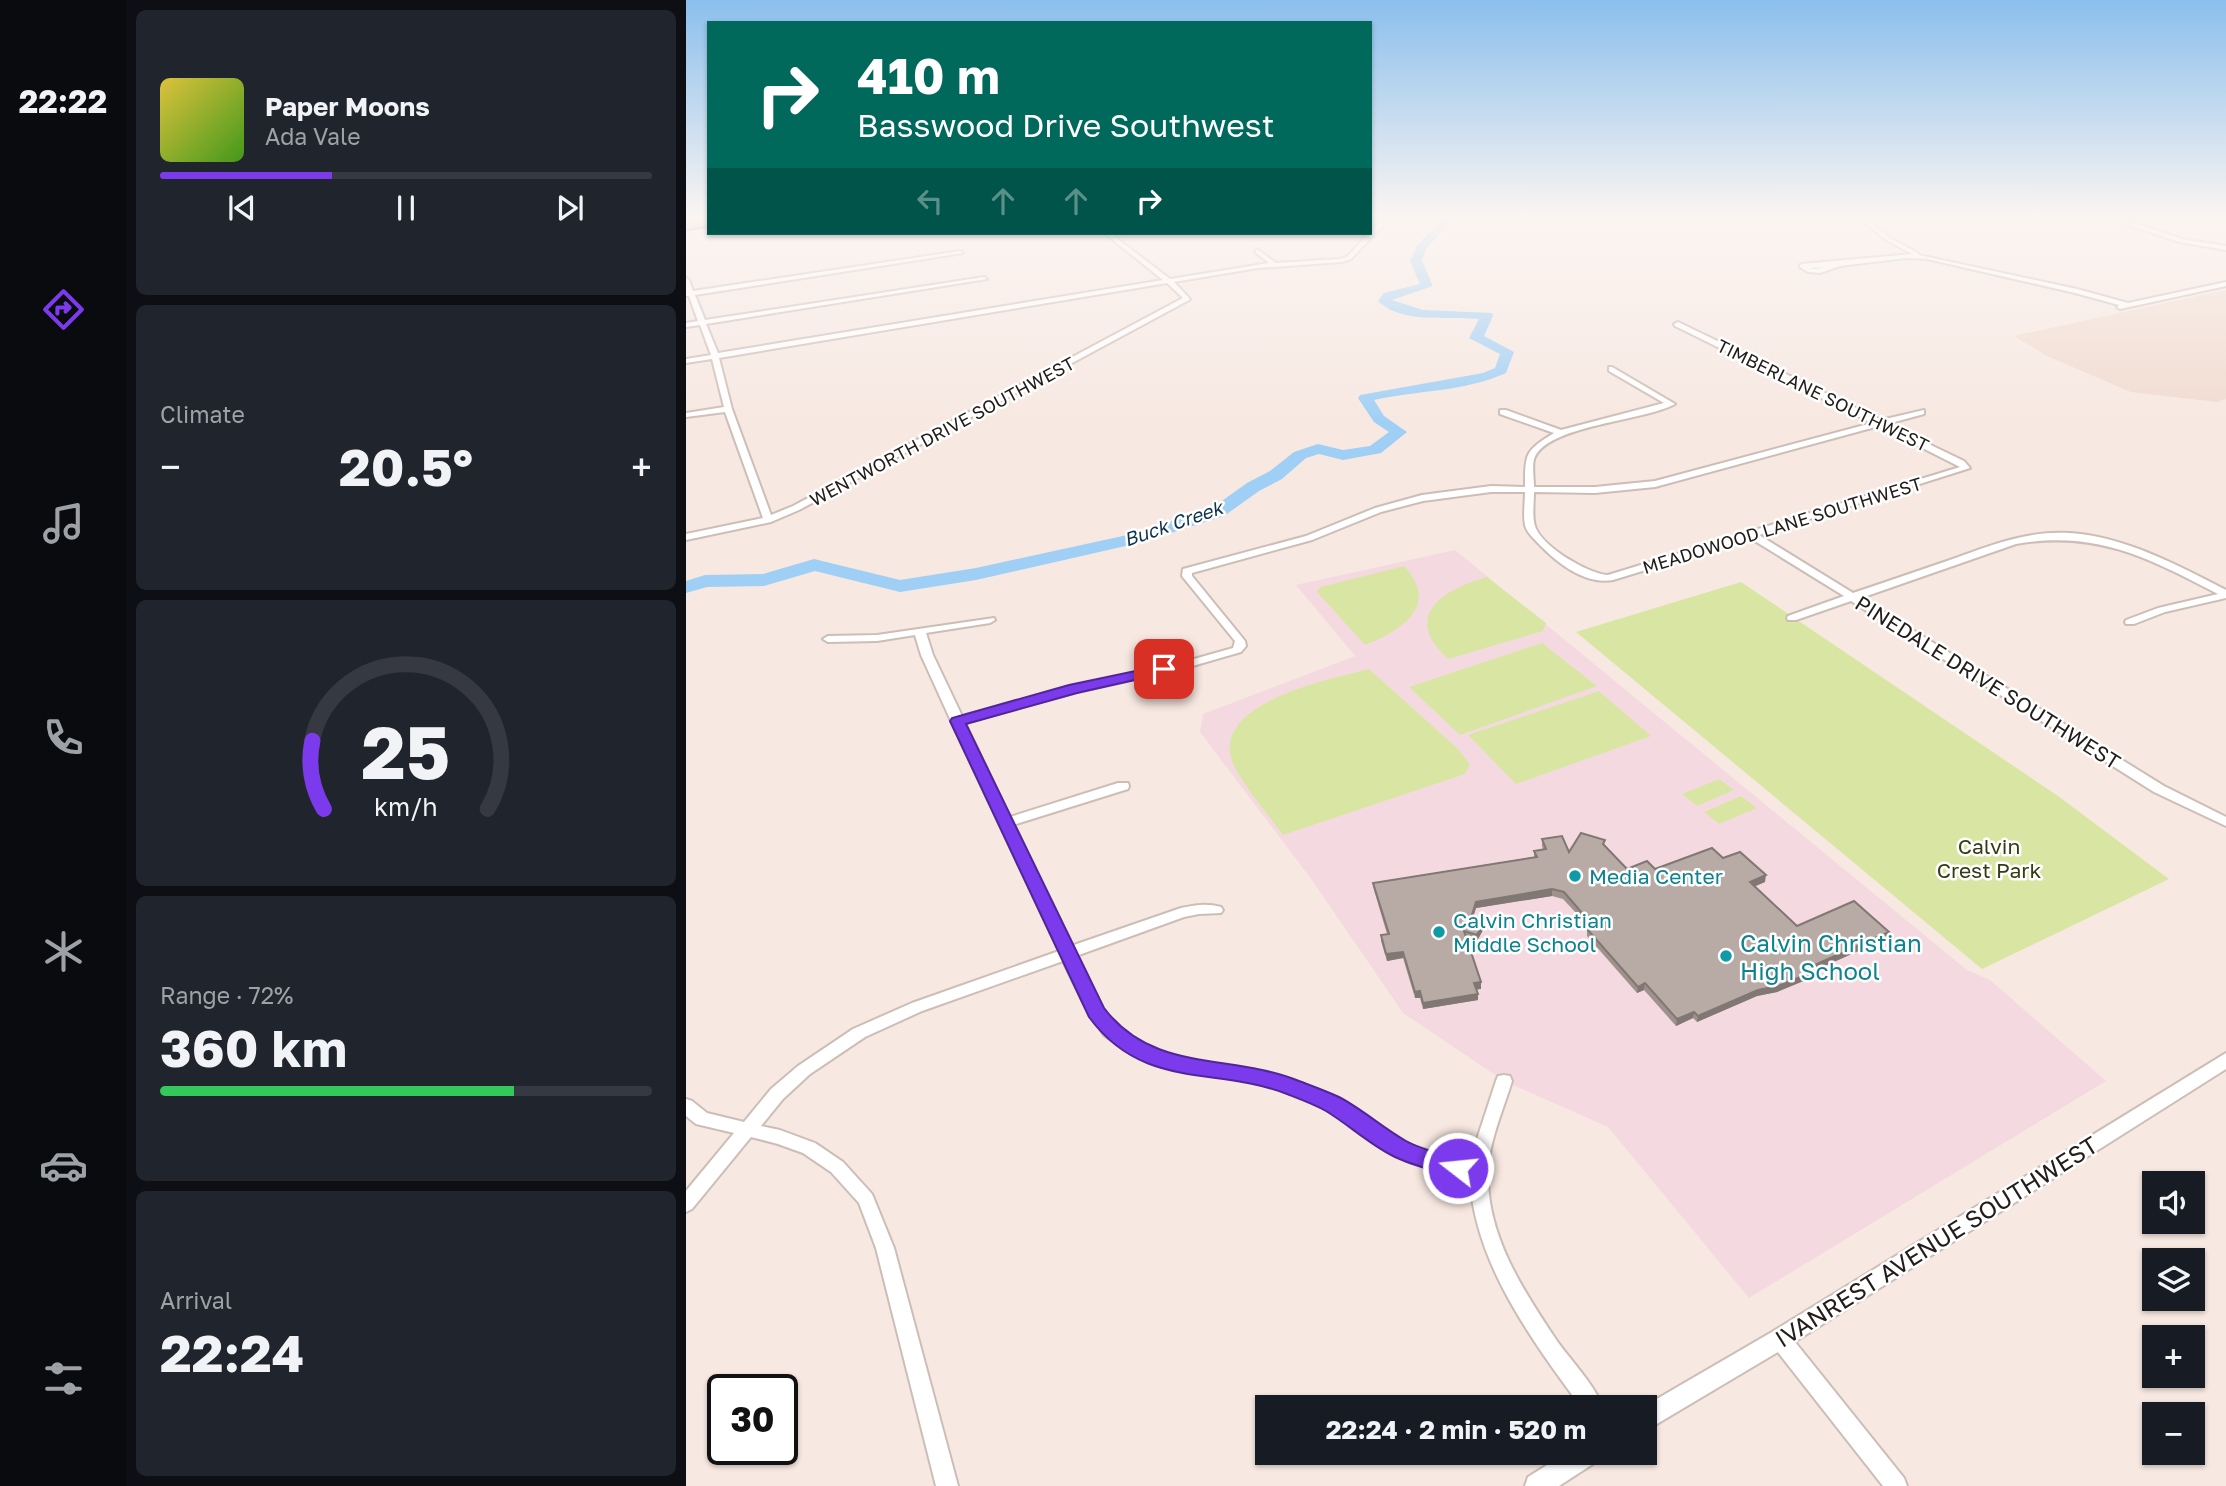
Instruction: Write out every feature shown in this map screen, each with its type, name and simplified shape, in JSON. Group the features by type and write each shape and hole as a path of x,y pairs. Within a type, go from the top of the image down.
{"street":[{"path":"726,287 688,293 715,356 728,409 768,520"},
{"path":"686,325 929,287"},
{"path":"686,361 1130,287"},
{"name":"WENTWORTH DRIVE SOUTHWEST","path":"686,537 768,520 802,505 1187,299 1175,287"},
{"path":"2061,287 2126,305"},
{"path":"2114,308 2210,287"},
{"name":"TIMBERLANE SOUTHWEST","path":"1678,324 1881,423 1966,468"},
{"path":"1528,489 1531,454 1541,444 1561,433 1671,404 1612,369"},
{"path":"686,415 728,409"},
{"path":"1503,412 1561,433"},
{"path":"957,721 1082,687 1196,662 1237,650 1240,641 1187,576 1188,571 1194,568 1309,538 1378,510 1422,498 1475,490 1595,490 1655,484 1921,412"},
{"name":"MEADOWOOD LANE SOUTHWEST","path":"1528,489 1528,520 1533,533 1577,569 1597,579 1609,578 1753,535 1966,468"},
{"name":"PINEDALE DRIVE SOUTHWEST","path":"1753,535 2159,789 2226,822"},
{"path":"1792,618 2020,540 2073,537 2097,540 2133,550 2226,594"},
{"path":"2130,622 2162,610 2226,594"},
{"path":"828,639 877,638 990,620"},
{"path":"920,632 927,655 957,721 1067,953 1102,1021 1118,1037 1141,1052 1185,1067 1254,1076 1288,1085 1332,1104 1401,1149 1479,1174"},
{"path":"1005,823 1123,786"},
{"path":"686,1204 745,1130 797,1076 859,1033 917,1007 1181,913 1199,909 1216,910"},
{"name":"IVANREST AVENUE SOUTHWEST","path":"1657,1412 1780,1339 2226,1060"},
{"path":"1504,1081 1479,1174 1480,1199 1489,1235 1511,1285 1584,1395"},
{"path":"686,1106 702,1119 780,1137 818,1153 848,1176 866,1199 885,1248 947,1486"},
{"path":"1780,1339 1896,1486"},
{"path":"1537,1486 1570,1465"}],"shaded area":[{"path":"2226,290 2226,399 2217,402 2131,392 2047,356 2014,336"},
{"path":"1455,550 1967,970 1990,980 2106,1081 1749,1298 1608,1127 1504,1081 1403,1013 1312,880 1200,732 1203,714 1355,656 1296,585"}],"green space":[{"path":"1404,566 1419,593 1412,615 1391,632 1365,645 1317,592 1320,587"},
{"path":"1487,577 1546,623 1543,631 1448,659 1434,644 1428,630 1428,618 1433,607 1455,589"},
{"name":"Calvin Crest Park","path":"1741,582 2058,796 2169,879 1982,969 1576,632"},
{"path":"1542,643 1597,686 1460,735 1409,687"},
{"path":"1369,669 1458,749 1470,764 1465,774 1283,835 1234,766 1231,758 1231,738 1241,721 1258,707 1280,696"},
{"path":"1599,691 1651,736 1516,784 1468,735"},
{"path":"1719,779 1734,790 1697,806 1682,794"},
{"path":"1741,796 1757,808 1719,824 1704,812"}],"building":[{"path":"1581,833 1605,840 1603,844 1627,869 1647,861 1655,869 1712,848 1723,858 1740,852 1766,875 1750,882 1797,926 1854,901 1889,932 1810,967 1815,971 1778,986 1758,990 1698,1016 1694,1012 1677,1019 1645,983 1638,987 1587,929 1594,927 1564,892 1552,889 1476,902 1471,918 1484,921 1477,935 1464,931 1481,982 1474,983 1478,994 1423,1003 1420,991 1415,992 1403,952 1386,954 1381,935 1389,934 1373,883 1537,857 1534,851 1546,849 1542,839 1562,836 1569,852"}],"waterway":[{"name":"Buck Creek","path":"686,587 705,581 764,580 814,565 900,586 976,574 1137,538 1218,512 1253,487 1276,475 1300,455 1318,449 1343,455 1375,450 1399,432 1379,419 1365,398 1488,376 1501,370 1507,352 1476,338 1487,316 1423,313 1384,301 1388,296 1422,287"}],"place":[{"name":"Media Center","path":"1575,876"},
{"name":"Calvin Christian Middle School","path":"1439,932"},
{"name":"Calvin Christian High School","path":"1726,956"}],"route":[{"path":"1164,669 1074,689 957,721 1096,1012 1110,1031 1149,1056 1199,1070 1254,1076 1288,1085 1332,1104 1378,1136 1413,1155 1458,1168"}]}
